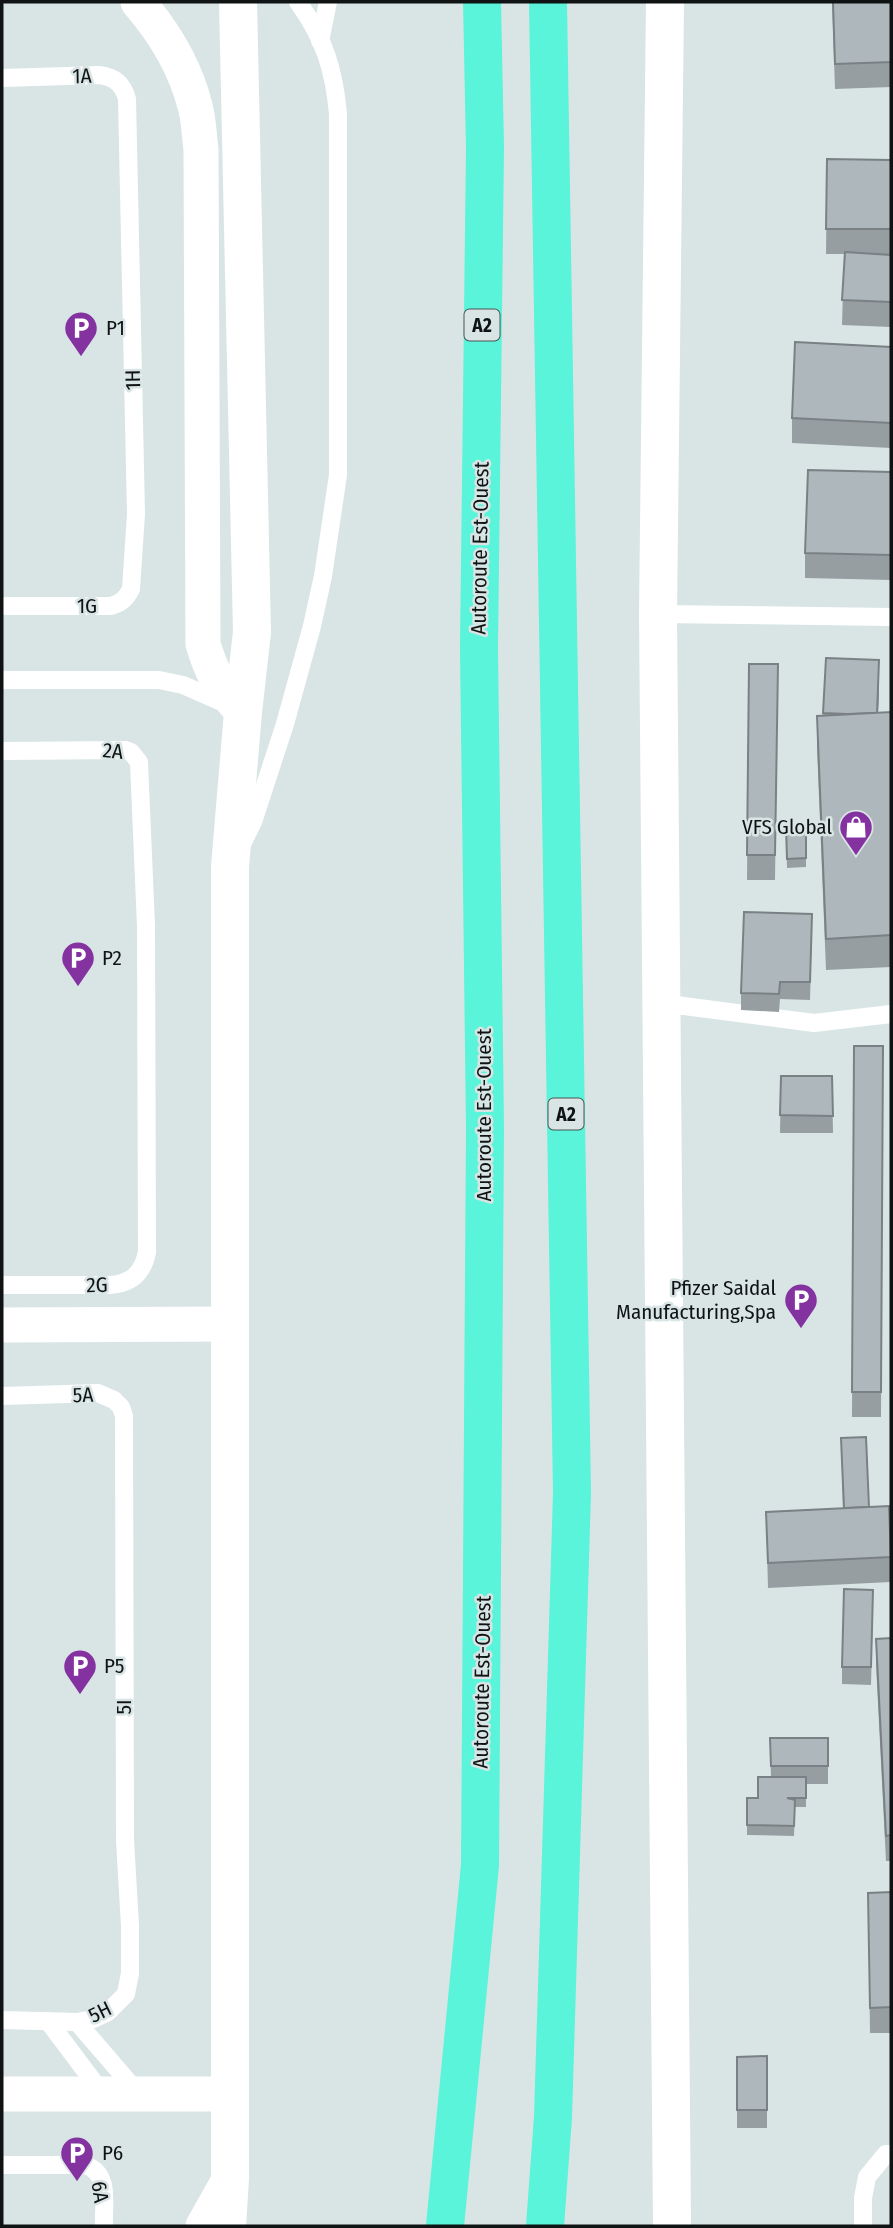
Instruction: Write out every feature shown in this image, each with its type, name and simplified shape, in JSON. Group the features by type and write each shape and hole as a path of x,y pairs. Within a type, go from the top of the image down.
{"highway":[{"name":"Autoroute Est-Ouest","path":"445,2226 481,1837 485,1155 479,648 485,148 482,2"},
{"name":"A2","path":"545,2226 553,2117 572,1493 548,2"},
{"path":"427,2226 457,2117"}],"main road":[{"path":"227,2226 230,2178 230,867 252,632 238,2"},
{"path":"665,2 658,614 672,2226"}],"street":[{"path":"138,2 159,27 181,65 195,106 201,149 203,644 211,670 224,693 243,712"},
{"path":"2,1325 231,1324"},
{"path":"2,2094 230,2094"},
{"path":"203,2226 230,2178"}],"lane":[{"path":"230,867 253,822 300,675 323,576 338,475 338,114 331,65 311,20 298,2"},
{"path":"320,41 328,2"},
{"name":"1A","path":"2,78 99,75 118,81 127,99 128,163"},
{"name":"1H","path":"128,163 136,514"},
{"name":"1G","path":"2,606 111,606 120,603 131,589 136,514"},
{"path":"658,614 891,617"},
{"path":"2,680 159,680 205,693 243,712"},
{"name":"2A","path":"2,751 126,750 139,762 146,926 148,1184"},
{"path":"661,1003 814,1023 891,1014"},
{"name":"2G","path":"2,1285 109,1285 131,1280 145,1263 147,1252 148,1184"},
{"name":"5A","path":"2,1396 98,1393 114,1400 121,1407 124,1416 124,1487"},
{"name":"5I","path":"124,1487 125,1840 130,1926"},
{"name":"5H","path":"2,2020 78,2022 108,2012 126,1994 130,1973 130,1926"},
{"path":"48,2021 102,2093"},
{"path":"78,2022 138,2093"},
{"path":"863,2226 863,2197 867,2177 887,2154 891,2154"},
{"name":"6A","path":"2,2165 93,2167 103,2180 104,2226"}],"building":[{"path":"833,2 891,2 891,62 835,64"},
{"path":"827,159 891,160 891,229 826,229"},
{"path":"845,252 891,255 891,302 842,300"},
{"path":"795,342 891,347 891,423 792,418"},
{"path":"808,470 891,472 891,555 805,553"},
{"path":"826,658 879,660 877,713 823,713"},
{"path":"749,664 778,664 775,855 747,855"},
{"name":"VFS Global","path":"891,712 891,935 826,939 817,716"},
{"path":"806,827 806,858 787,859 786,828"},
{"path":"744,912 812,914 810,982 780,982 779,994 741,993"},
{"path":"854,1046 883,1046 881,1392 852,1392"},
{"path":"781,1076 832,1076 833,1116 780,1115"},
{"path":"866,1437 869,1507 844,1508 841,1438"},
{"path":"889,1506 891,1557 768,1563 766,1512"},
{"path":"844,1589 873,1590 871,1667 842,1667"},
{"path":"891,1638 891,1835 886,1836 876,1639"},
{"path":"770,1738 828,1738 828,1766 771,1766"},
{"path":"758,1777 806,1777 806,1798 787,1798 795,1800 794,1826 747,1825 747,1798 758,1798"},
{"path":"891,1892 891,2007 870,2008 868,1893"},
{"path":"767,2056 767,2110 737,2110 737,2057"}],"place":[{"name":"P1","path":"81,358"},
{"name":"VFS Global","path":"856,857"},
{"name":"P2","path":"78,988"},
{"name":"Pfizer Saidal Manufacturing,Spa","path":"801,1330"},
{"name":"P5","path":"80,1696"},
{"name":"P6","path":"77,2183"}]}
